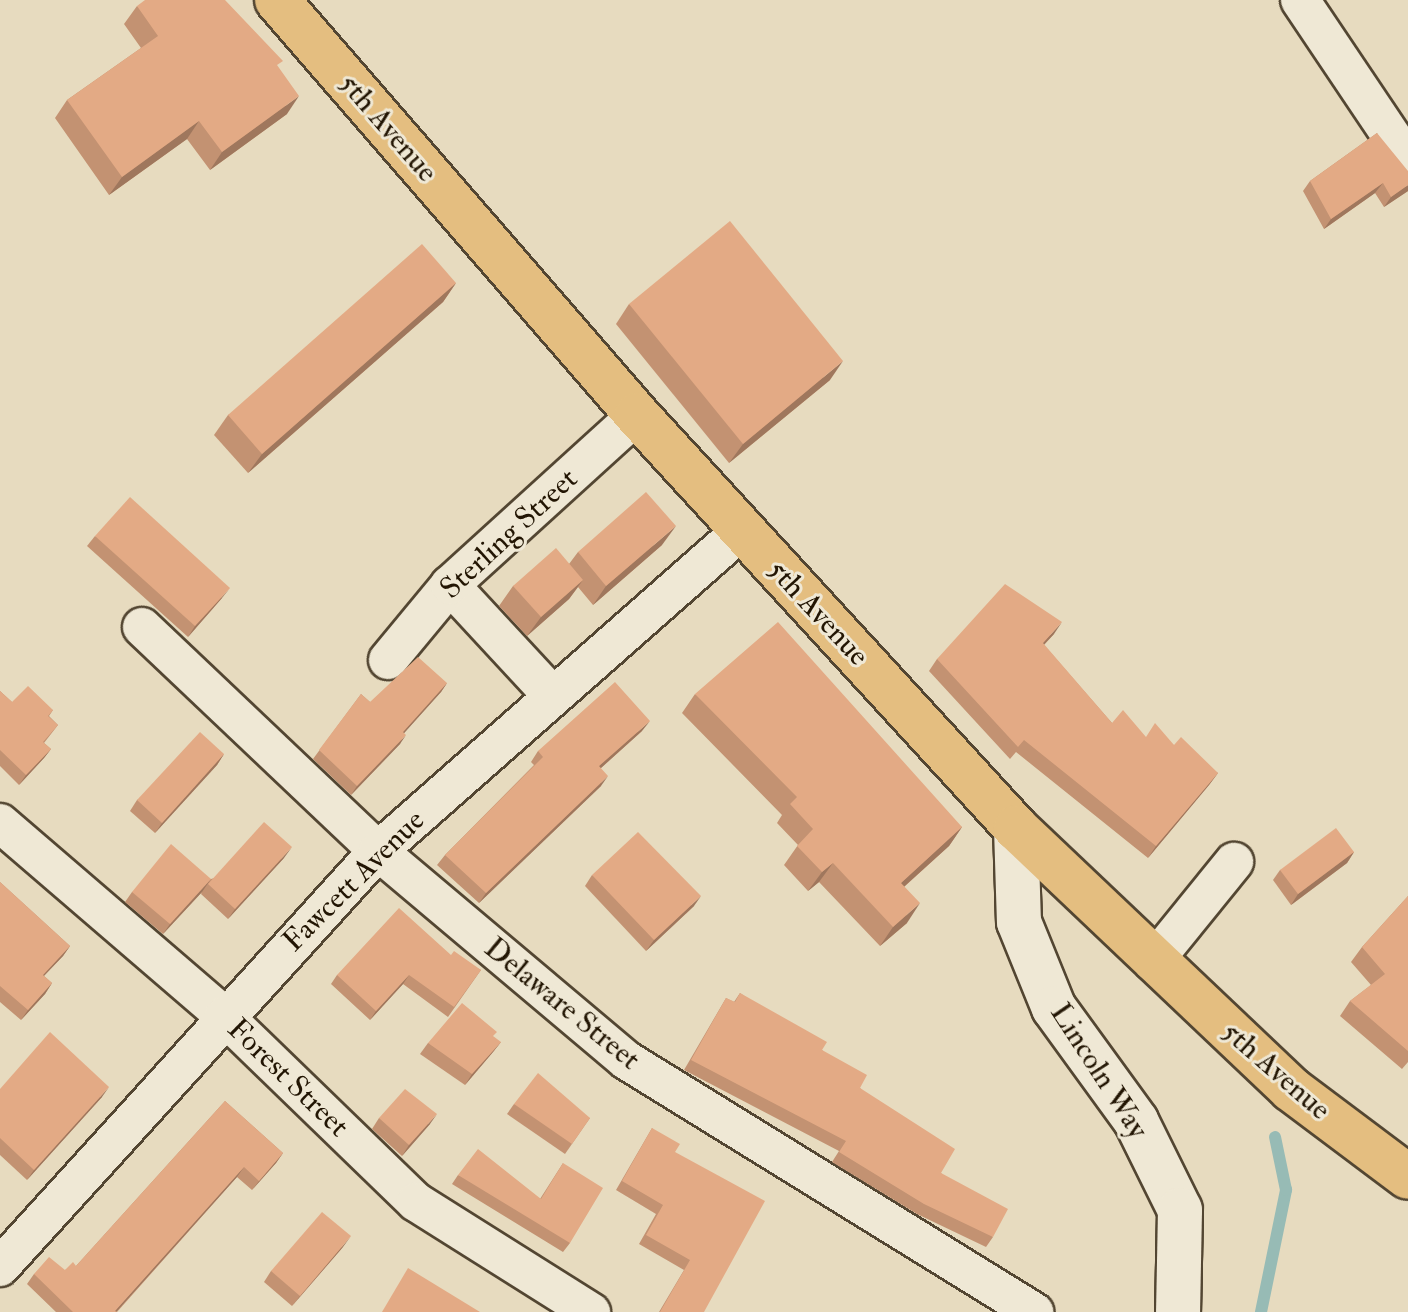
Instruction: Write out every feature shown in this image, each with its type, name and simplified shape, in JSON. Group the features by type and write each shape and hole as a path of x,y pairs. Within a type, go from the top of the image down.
{"main road":[{"name":"5th Avenue","path":"277,0 637,415 1016,828 1153,962 1291,1089 1408,1177"},
{"name":"Lincoln Way","path":"1016,828 1019,922 1054,1008 1136,1121 1180,1210 1178,1312"}],"street":[{"path":"1300,0 1408,161"},
{"name":"Sterling Street","path":"388,660 450,585 637,415"},
{"name":"Fawcett Avenue","path":"0,1267 224,1016 378,851 742,530"},
{"path":"450,585 552,695"},
{"name":"Delaware Street","path":"142,627 378,851 626,1060 1034,1312"},
{"name":"Forest Street","path":"0,823 224,1016 416,1202 591,1312"},
{"path":"1153,962 1234,862"}],"building":[{"path":"145,0 225,0 283,61 277,65 299,96 222,152 199,121 122,177 67,100 158,36 137,6"},
{"path":"1377,133 1408,171 1408,185 1391,197 1383,183 1331,219 1310,181"},
{"path":"730,221 843,361 743,444 629,304"},
{"path":"422,244 456,283 262,454 228,415"},
{"path":"646,492 676,526 606,586 578,552"},
{"path":"130,497 230,588 195,626 95,536"},
{"path":"556,548 583,580 541,617 513,586"},
{"path":"1005,584 1062,622 1043,643 1112,723 1123,710 1146,737 1155,723 1174,745 1181,737 1218,773 1156,846 1024,740 1018,747 937,659"},
{"path":"778,622 962,827 901,883 920,903 893,927 833,863 822,872 797,846 813,829 790,804 797,797 695,694"},
{"path":"418,657 447,683 403,732 406,735 357,786 319,750 361,694 370,702"},
{"path":"615,682 650,721 599,766 608,776 486,893 445,855 543,757 538,751"},
{"path":"28,686 53,710 48,716 58,725 43,742 51,749 26,775 0,750 0,691 12,702"},
{"path":"200,732 224,754 162,823 137,800"},
{"path":"264,822 292,847 235,909 208,884"},
{"path":"1336,828 1354,852 1298,894 1280,870"},
{"path":"638,832 701,896 654,940 592,875"},
{"path":"171,844 211,879 170,924 132,892"},
{"path":"0,882 70,946 43,975 52,983 28,1010 0,986"},
{"path":"1408,896 1408,1051 1350,1001 1385,974 1362,947"},
{"path":"399,908 451,955 454,951 481,970 454,1007 409,975 376,1011 337,975"},
{"path":"740,993 827,1042 822,1050 867,1075 860,1088 955,1149 941,1173 1008,1209 993,1237 924,1204 839,1152 846,1141 691,1060 726,998 735,1002"},
{"path":"462,1003 497,1032 493,1036 501,1042 472,1074 428,1043"},
{"path":"50,1032 109,1087 34,1170 0,1138 0,1089"},
{"path":"538,1073 590,1118 572,1144 514,1104"},
{"path":"405,1089 437,1114 409,1145 379,1118"},
{"path":"225,1101 283,1153 259,1181 244,1167 117,1312 73,1312 34,1274 49,1257 65,1270 73,1262 76,1266"},
{"path":"652,1128 680,1144 675,1152 765,1201 704,1312 660,1312 690,1260 646,1235 663,1205 622,1181"},
{"path":"478,1149 541,1199 563,1163 603,1188 570,1243 458,1175"},
{"path":"322,1212 351,1236 300,1296 271,1271"},
{"path":"408,1268 480,1312 382,1312"}],"waterway":[{"path":"1261,1312 1286,1190 1275,1137"}]}
